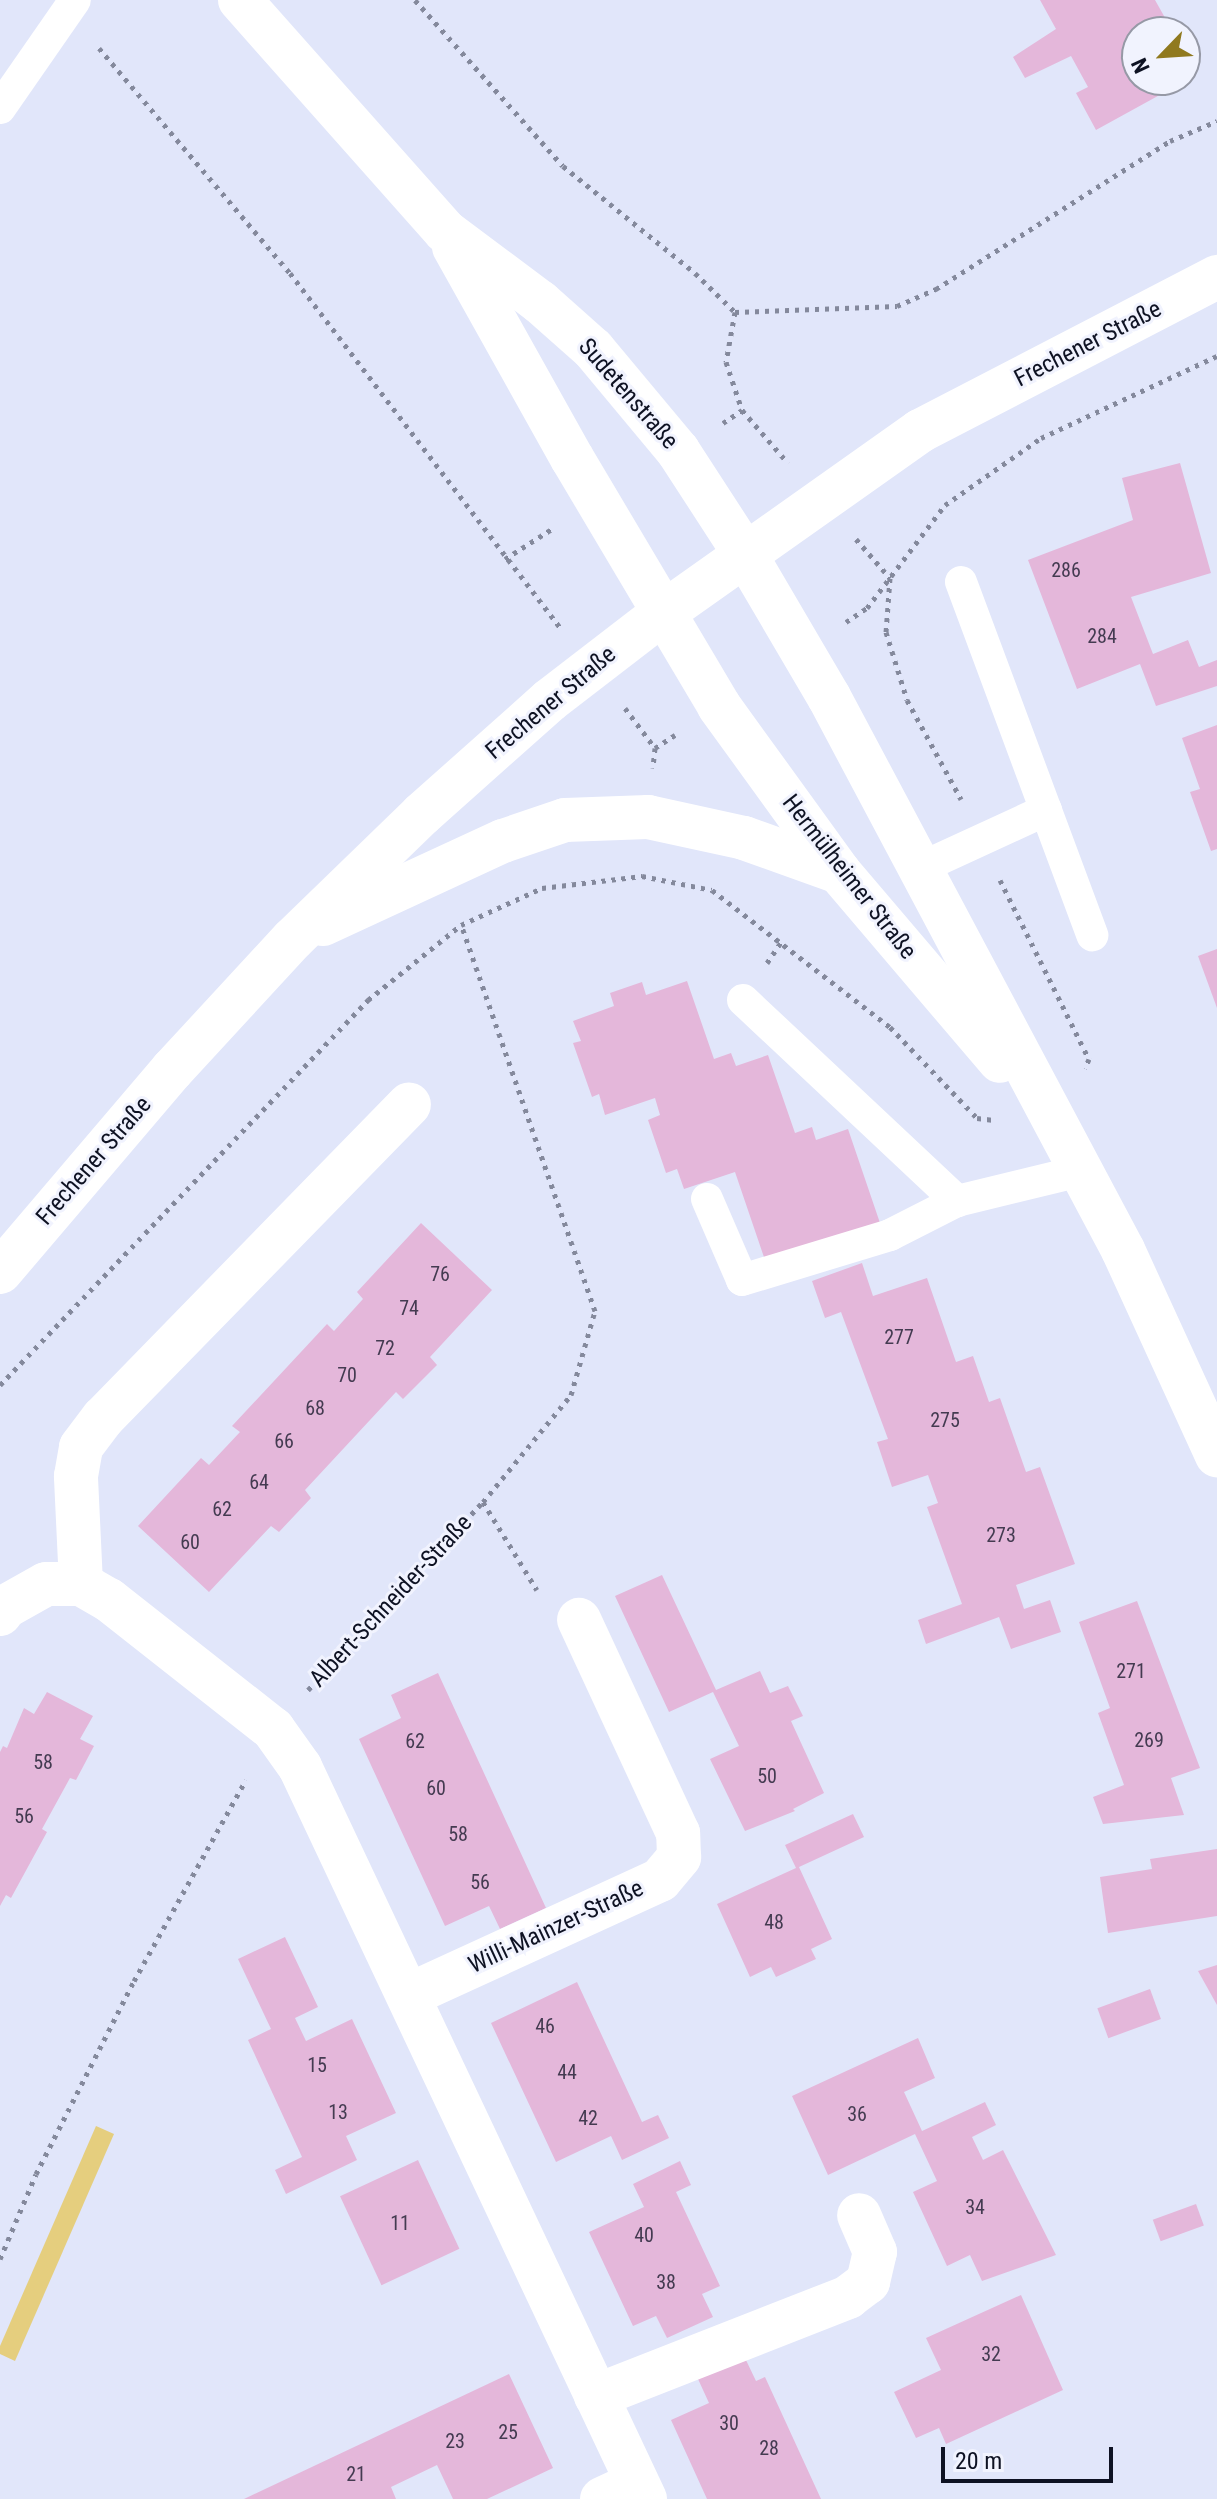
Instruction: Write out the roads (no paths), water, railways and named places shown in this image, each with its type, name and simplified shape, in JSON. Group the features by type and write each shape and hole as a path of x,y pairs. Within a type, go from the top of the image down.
{"street":[{"name":"Sudetenstraße","path":"240,0 445,231 540,302 593,349 678,451 745,554"},
{"name":"Sudetenstraße","path":"445,231 663,613"},
{"name":"Frechener Straße","path":"0,1272 172,1070 293,939 422,814 550,700 663,613 920,431 1217,277"},
{"name":"Hermülheimer Straße","path":"745,554 803,651 1123,1250 1217,1455"},
{"name":"Hermülheimer Straße","path":"663,613 719,706 839,872 1056,1125"},
{"path":"293,939 503,841 565,820 648,817 744,838 839,872"},
{"path":"81,1584 76,1476 81,1447 103,1418 409,1104"},
{"path":"0,1614 5,1607 46,1584 81,1584 109,1600 273,1729 300,1767 596,2396 628,2494"},
{"name":"Willi-Mainzer-Straße","path":"409,1995 660,1880 679,1857 678,1833 579,1620"},
{"path":"596,2396 848,2297 868,2282 875,2252 859,2215"}],"lane":[{"path":"0,108 71,5"},
{"path":"961,582 1092,935"},
{"path":"918,869 1046,810"},
{"path":"743,1000 957,1201"},
{"path":"707,1199 742,1280 890,1235 957,1201 1080,1171"}]}
